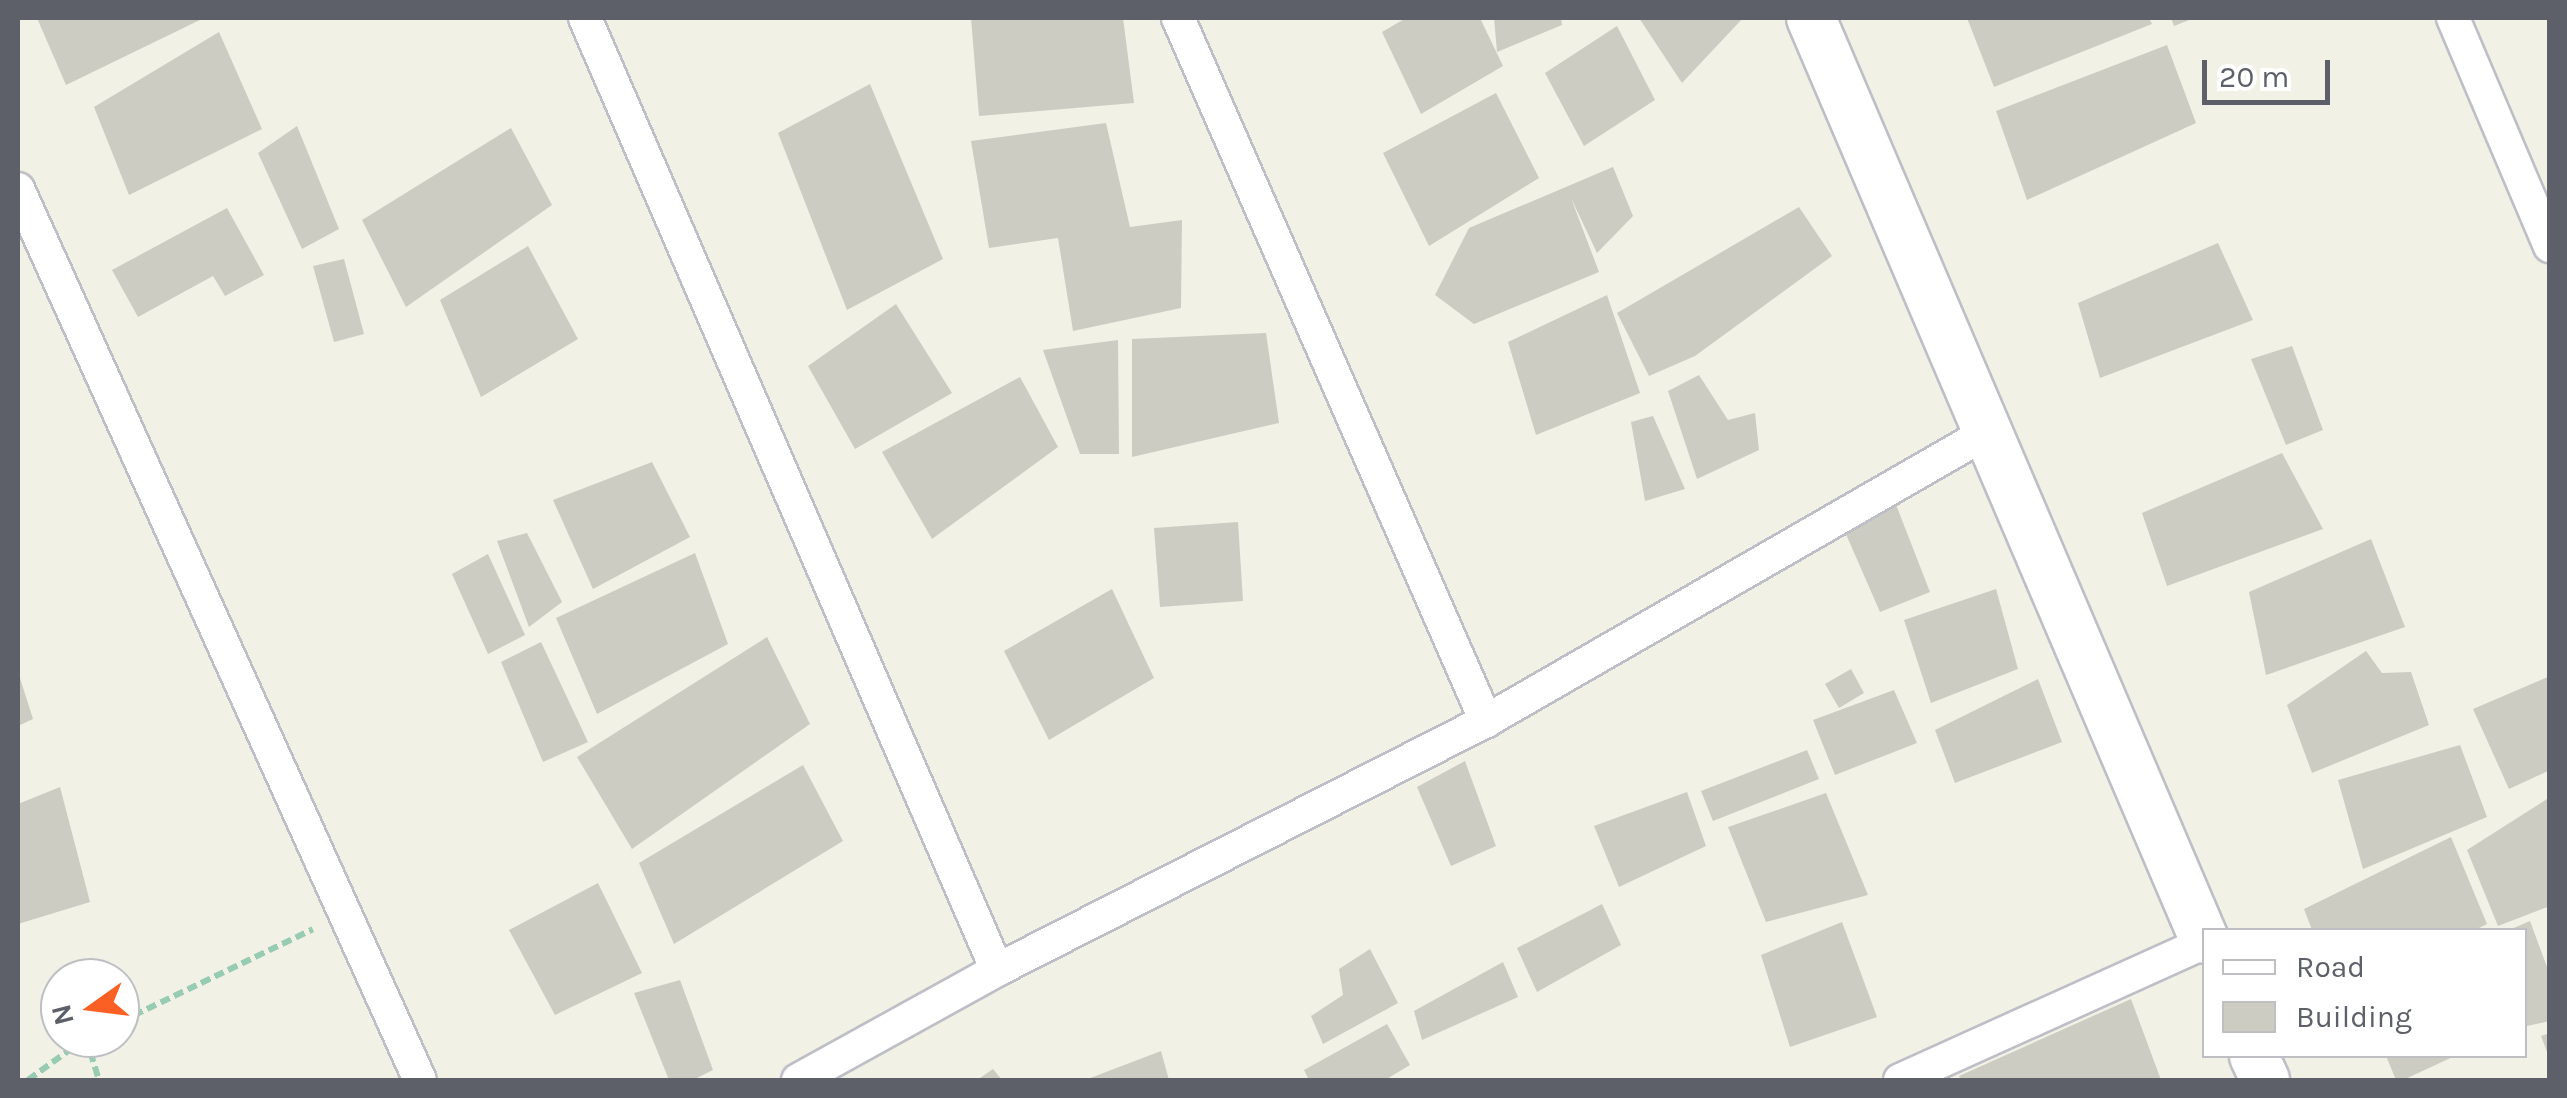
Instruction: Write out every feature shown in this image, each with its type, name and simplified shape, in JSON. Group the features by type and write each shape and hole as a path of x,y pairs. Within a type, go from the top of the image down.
{"street":[{"path":"585,18 998,970"},
{"path":"1178,18 1486,721"},
{"path":"1811,18 2202,936"},
{"path":"2453,18 2550,246"},
{"path":"18,189 420,1080"},
{"path":"798,1080 998,970 1486,721 1988,432"},
{"path":"1900,1080 2202,942"}],"path":[{"path":"140,1012 344,914"},
{"path":"28,1080 59,1058"}],"building":[{"path":"37,18 204,18 66,85"},
{"path":"971,18 1123,18 1134,103 979,116"},
{"path":"1406,18 1480,18 1503,66 1421,114 1382,32"},
{"path":"1494,18 1561,18 1562,25 1497,52"},
{"path":"1639,18 1743,18 1682,83"},
{"path":"1967,18 2149,18 2152,24 1994,87"},
{"path":"2171,18 2194,18 2174,26"},
{"path":"1617,26 1655,100 1584,146 1545,73"},
{"path":"219,32 262,129 129,195 94,107"},
{"path":"2167,45 2196,123 2027,200 1996,111"},
{"path":"870,84 943,259 847,310 778,133"},
{"path":"1496,93 1539,178 1429,246 1383,153"},
{"path":"1106,123 1130,227 1182,220 1181,308 1073,331 1058,238 989,248 971,141"},
{"path":"297,126 339,229 302,249 258,153"},
{"path":"511,128 552,205 406,307 362,220"},
{"path":"1613,167 1633,216 1597,253 1571,198 1599,272 1474,324 1435,295 1469,228"},
{"path":"1799,207 1832,256 1695,356 1649,376 1617,313"},
{"path":"227,208 264,275 225,296 213,276 138,317 112,270"},
{"path":"2218,243 2253,320 2100,378 2078,303"},
{"path":"528,246 578,339 481,397 440,300"},
{"path":"344,259 364,334 334,342 313,266"},
{"path":"1607,295 1640,393 1536,435 1508,342"},
{"path":"896,304 952,393 855,449 808,366"},
{"path":"1266,333 1279,423 1132,457 1132,339"},
{"path":"1118,340 1119,454 1080,454 1043,350"},
{"path":"2292,346 2323,430 2286,445 2251,359"},
{"path":"1699,375 1728,420 1755,413 1759,450 1697,479 1668,391"},
{"path":"1020,377 1058,447 932,539 882,452"},
{"path":"1653,416 1685,489 1645,501 1631,422"},
{"path":"2282,453 2323,529 2167,586 2142,513"},
{"path":"652,462 690,537 593,589 553,500"},
{"path":"1895,502 1930,592 1880,612 1845,532"},
{"path":"1238,522 1243,601 1160,607 1154,528"},
{"path":"527,533 562,602 529,627 497,541"},
{"path":"2371,539 2405,627 2266,675 2249,592"},
{"path":"695,553 728,644 597,714 556,618"},
{"path":"488,554 525,635 488,654 452,574"},
{"path":"1112,589 1154,678 1049,740 1004,651"},
{"path":"1996,589 2018,669 1931,703 1904,620"},
{"path":"767,637 810,724 632,849 577,757"},
{"path":"541,642 588,742 543,762 501,662"},
{"path":"2366,651 2382,673 2411,672 2429,725 2312,773 2287,705"},
{"path":"1851,669 1864,693 1839,708 1825,684"},
{"path":"18,672 33,719 18,726"},
{"path":"2550,676 2550,770 2509,789 2473,709"},
{"path":"2038,679 2062,742 1955,783 1935,730"},
{"path":"1894,690 1917,743 1835,775 1813,720"},
{"path":"2460,745 2487,817 2363,869 2338,780"},
{"path":"1807,750 1819,779 1713,821 1701,791"},
{"path":"1465,761 1496,846 1451,866 1417,787"},
{"path":"803,765 843,841 674,944 639,863"},
{"path":"60,787 90,902 18,924 18,804"},
{"path":"1687,792 1706,846 1619,887 1594,826"},
{"path":"1826,793 1868,895 1766,922 1728,827"},
{"path":"2547,799 2550,906 2498,926 2467,850"},
{"path":"2451,837 2487,924 2479,928 2311,928 2304,909"},
{"path":"598,883 642,973 555,1015 509,930"},
{"path":"1602,904 1621,945 1537,992 1517,948"},
{"path":"2530,921 2550,975 2550,1021 2527,1026 2527,928 2514,928"},
{"path":"1842,922 1877,1017 1790,1047 1761,955"},
{"path":"1370,949 1398,1003 1323,1044 1311,1016 1343,995 1339,969"},
{"path":"1503,962 1518,997 1422,1040 1414,1011"},
{"path":"680,980 713,1070 693,1080 669,1080 634,993"},
{"path":"2131,999 2161,1080 1961,1080 1959,1076"},
{"path":"1387,1024 1410,1065 1385,1080 1309,1080 1304,1070"},
{"path":"2550,1033 2550,1057 2549,1057 2541,1036"},
{"path":"1161,1051 1169,1080 1085,1080"},
{"path":"2387,1058 2451,1058 2403,1080 2396,1080"},
{"path":"993,1069 1002,1080 977,1080"}]}
